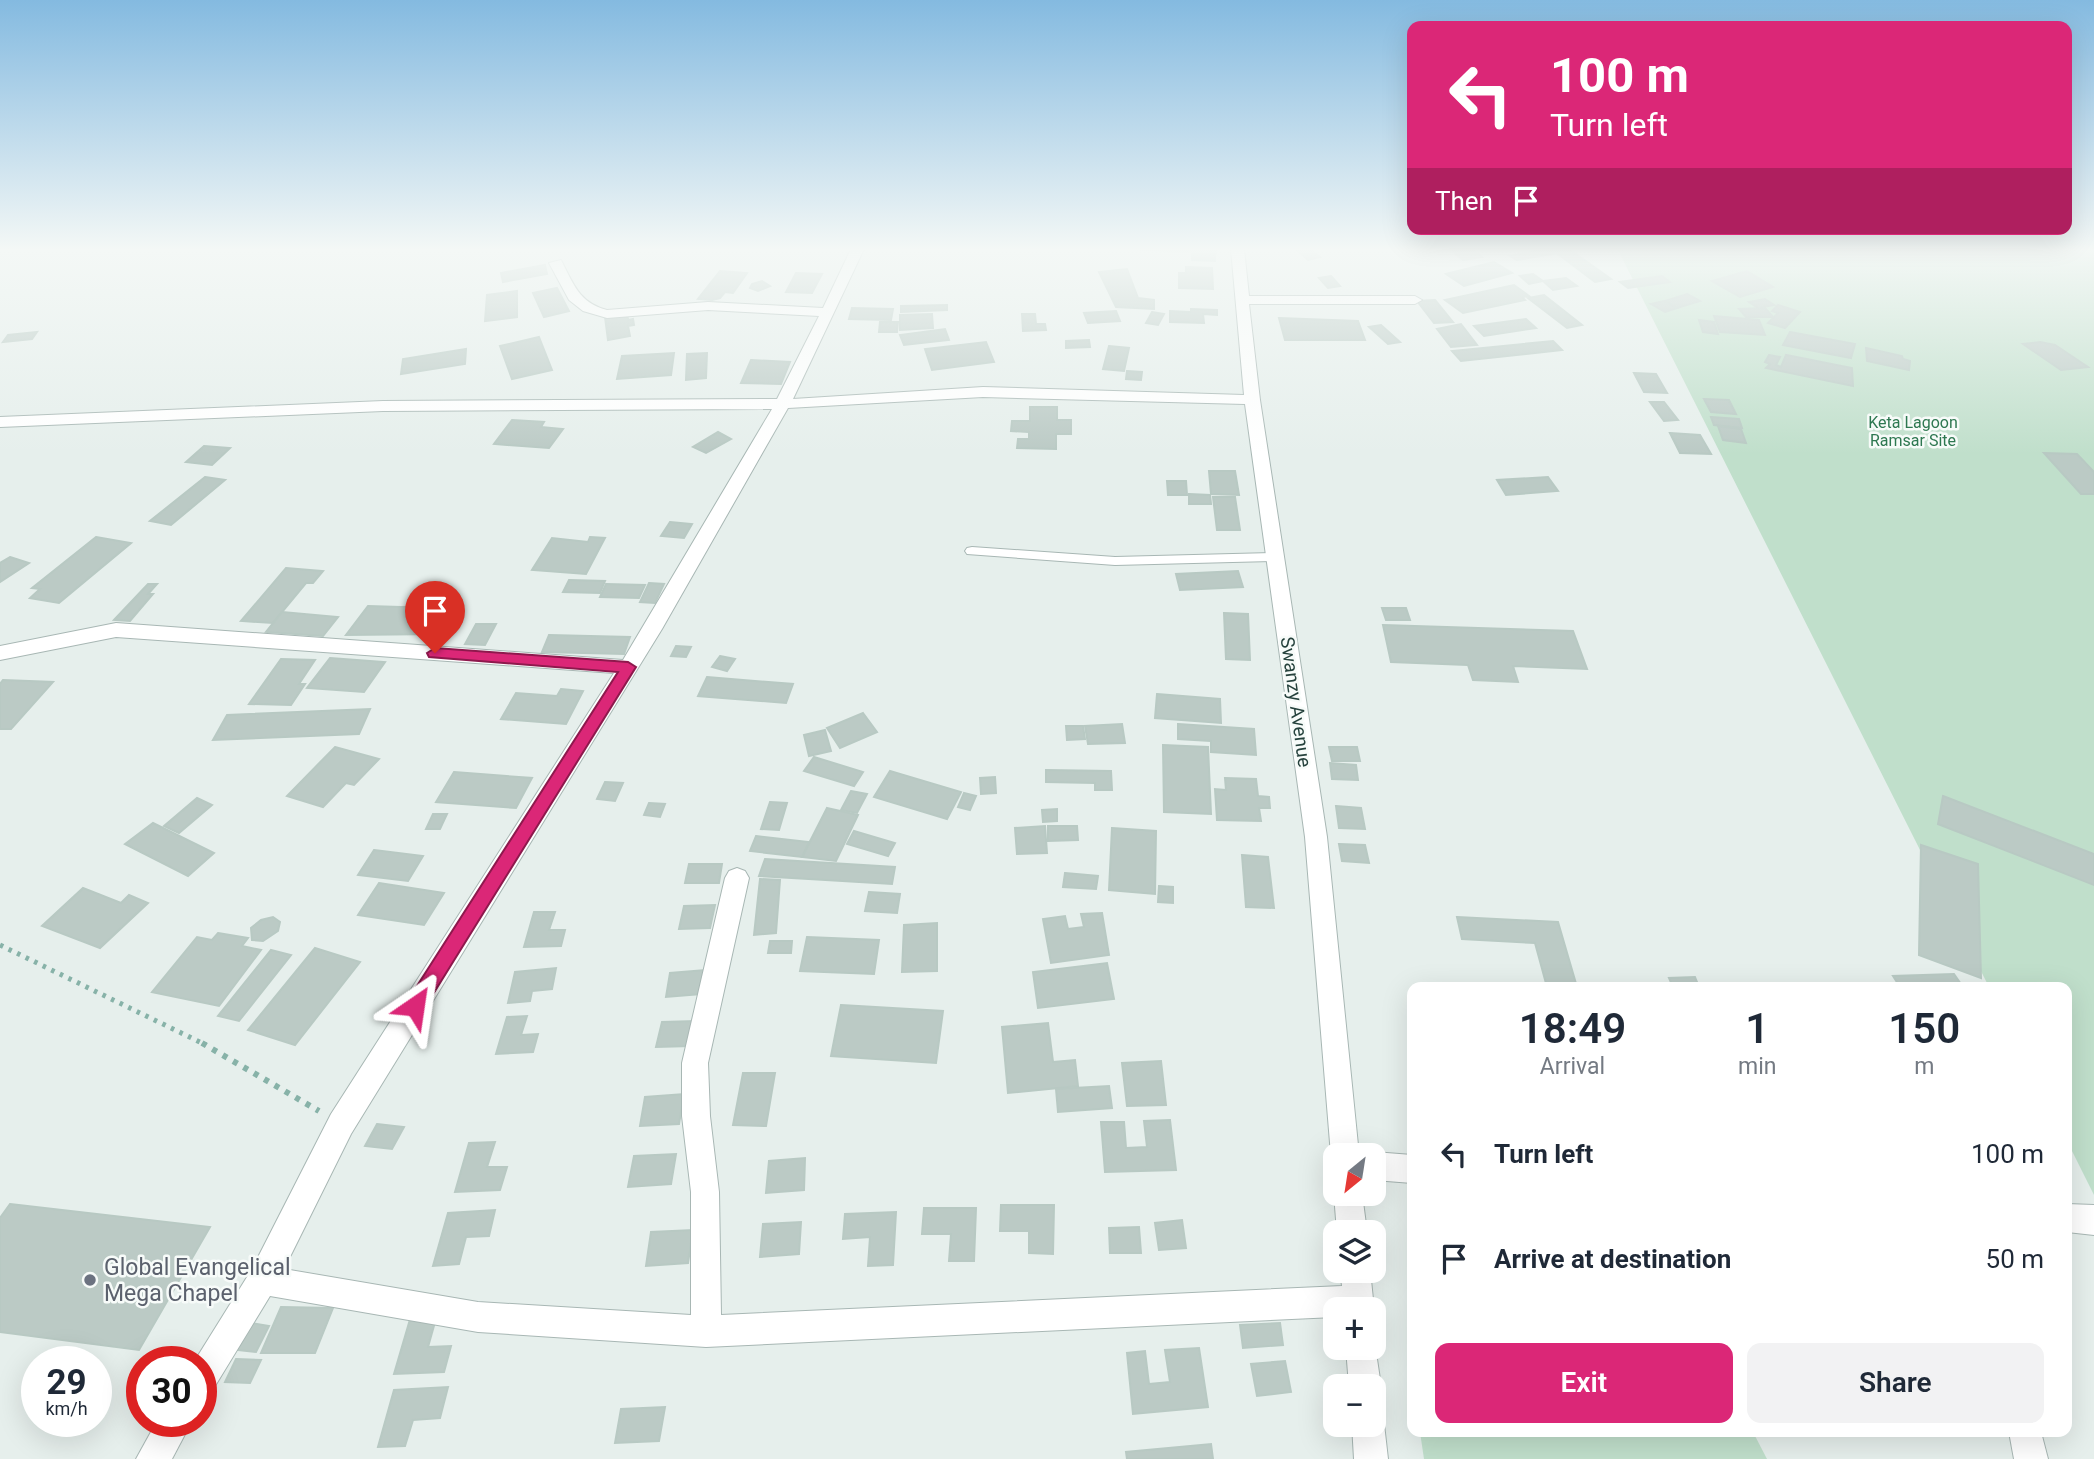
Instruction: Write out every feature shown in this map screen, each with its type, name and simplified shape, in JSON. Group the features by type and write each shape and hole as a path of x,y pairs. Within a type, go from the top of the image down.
{"street":[{"path":"217,1354 263,1280 341,1124 628,667 783,404 825,317"},
{"name":"Swanzy Avenue","path":"1245,317 1252,400 1316,837 1344,1143"},
{"path":"0,422 383,406 783,404 983,392 1252,400"},
{"path":"0,653 116,630 628,667"},
{"path":"706,1331 705,1192 696,1116 695,1063 718,972 737,878"},
{"path":"1386,1167 1407,1169"},
{"path":"2072,1218 2094,1220"},
{"path":"263,1280 478,1317 706,1331 1323,1306"},
{"path":"153,1459 166,1437"},
{"path":"1369,1437 1371,1459"},
{"path":"2026,1437 2031,1459"}],"lane":[{"path":"972,551 1115,561 1275,557"}],"path":[{"path":"0,945 221,1052 341,1124"}],"green space":[{"name":"Keta Lagoon Ramsar Site","path":"1652,317 2094,317 2094,1195 2072,1151 2072,982 1986,982"},
{"path":"1421,1437 1756,1437 1767,1459 1424,1459"}],"building":[{"path":"485,317 516,317 485,321"},
{"path":"605,317 633,319 634,325 628,326 630,336 608,340"},
{"path":"850,317 892,317 891,320"},
{"path":"900,317 932,317 933,328 900,330"},
{"path":"1022,317 1035,317 1036,324 1045,324 1046,330 1023,331"},
{"path":"1086,317 1118,317 1120,321 1088,323"},
{"path":"1149,317 1162,317 1158,325 1146,323"},
{"path":"1170,317 1203,317 1204,323 1170,322"},
{"path":"1429,317 1449,317 1453,322 1434,323"},
{"path":"1553,317 1572,317 1582,325 1567,328"},
{"path":"1714,317 1759,320 1765,335 1720,332"},
{"path":"1774,317 1795,317 1785,328 1768,323"},
{"path":"1279,318 1358,321 1365,340 1285,340"},
{"path":"1526,319 1536,328 1484,336 1474,326"},
{"path":"1699,320 1714,322 1718,334 1703,332"},
{"path":"880,322 898,322 897,332 879,332"},
{"path":"1461,324 1477,345 1451,347 1437,329"},
{"path":"1381,325 1400,342 1388,344 1369,327"},
{"path":"945,329 949,340 904,345 900,335"},
{"path":"37,332 32,339 3,342 8,335"},
{"path":"1790,332 1855,344 1851,358 1783,345"},
{"path":"539,337 552,370 512,379 500,346"},
{"path":"1089,340 1090,347 1066,348 1066,341"},
{"path":"1553,341 1562,350 1461,361 1452,351"},
{"path":"986,342 994,362 932,370 925,349"},
{"path":"2040,342 2055,345 2088,367 2061,370 2023,344"},
{"path":"1109,346 1129,348 1124,371 1103,369"},
{"path":"1866,348 1902,356 1910,361 1909,370 1867,361"},
{"path":"466,349 465,364 401,374 403,359"},
{"path":"674,353 671,375 617,379 622,356"},
{"path":"707,353 706,378 686,380 687,354"},
{"path":"1769,355 1780,357 1776,365 1781,367 1786,355 1852,368 1853,386 1766,368 1770,364 1765,362"},
{"path":"751,360 790,362 781,384 741,383"},
{"path":"1127,371 1142,372 1141,380 1126,379"},
{"path":"1634,373 1656,374 1667,393 1644,392"},
{"path":"1704,399 1729,400 1736,414 1711,412"},
{"path":"1650,402 1664,402 1678,420 1664,421"},
{"path":"1030,407 1057,407 1057,420 1071,420 1071,434 1056,434 1056,449 1017,448 1018,439 1029,439 1029,432 1011,431 1012,421 1030,421"},
{"path":"1711,417 1739,419 1742,428 1714,425"},
{"path":"512,420 544,422 541,427 563,429 549,448 494,444"},
{"path":"1718,426 1741,429 1746,443 1723,440"},
{"path":"718,432 731,439 706,453 693,447"},
{"path":"1670,433 1700,435 1711,454 1680,453"},
{"path":"204,446 230,448 212,465 186,462"},
{"path":"2044,453 2077,454 2094,472 2094,494 2081,494"},
{"path":"1209,471 1235,471 1239,495 1211,494"},
{"path":"205,477 225,480 171,525 150,521"},
{"path":"1548,477 1558,491 1506,495 1497,480"},
{"path":"1167,481 1186,481 1187,495 1168,495"},
{"path":"1189,494 1210,495 1211,504 1189,504"},
{"path":"1213,497 1235,497 1240,530 1217,530"},
{"path":"670,522 692,524 684,538 661,536"},
{"path":"96,537 131,543 59,603 30,598 40,589 32,588"},
{"path":"590,537 605,538 586,574 532,570 552,538 588,542"},
{"path":"10,557 29,563 0,582 0,563"},
{"path":"286,568 323,571 313,583 306,583 273,623 241,621"},
{"path":"1238,571 1243,587 1180,590 1176,574"},
{"path":"569,580 605,581 600,593 563,592"},
{"path":"649,583 664,584 655,603 640,602"},
{"path":"148,584 157,584 148,594 153,594 130,621 114,620"},
{"path":"606,584 645,585 639,598 600,597"},
{"path":"368,606 454,606 440,634 346,635"},
{"path":"1382,608 1406,608 1410,620 1386,620"},
{"path":"282,612 338,617 323,636 266,632"},
{"path":"1224,613 1248,614 1250,660 1226,659"},
{"path":"476,624 496,624 485,645 465,644"},
{"path":"1383,625 1573,631 1587,669 1513,666 1518,682 1473,680 1468,665 1391,662"},
{"path":"549,635 630,637 624,654 542,652"},
{"path":"676,646 691,647 686,657 671,656"},
{"path":"720,656 735,659 727,671 712,667"},
{"path":"330,658 385,662 364,692 307,688"},
{"path":"281,659 315,660 299,684 305,684 291,705 249,704"},
{"path":"707,677 793,684 786,703 698,696"},
{"path":"3,680 53,682 11,729 0,729 0,684"},
{"path":"561,689 583,691 566,724 501,719 516,693 557,696"},
{"path":"1157,694 1220,699 1221,723 1155,718"},
{"path":"370,709 359,734 213,740 227,715"},
{"path":"863,713 877,732 840,748 827,728"},
{"path":"1122,724 1125,743 1088,744 1085,726"},
{"path":"1178,724 1254,729 1256,755 1211,752 1211,741 1178,739"},
{"path":"1066,726 1083,726 1085,739 1067,740"},
{"path":"825,730 831,751 809,756 804,735"},
{"path":"1163,745 1208,747 1211,814 1164,812"},
{"path":"335,747 379,759 354,785 346,783 323,807 287,796"},
{"path":"1329,747 1357,747 1360,761 1332,761"},
{"path":"814,757 863,772 854,786 804,771"},
{"path":"1330,763 1356,765 1358,780 1332,779"},
{"path":"1046,770 1111,771 1112,790 1095,790 1095,783 1046,782"},
{"path":"890,771 961,792 947,819 874,797"},
{"path":"454,772 532,778 516,808 436,802"},
{"path":"995,777 996,793 981,794 980,778"},
{"path":"1225,778 1256,779 1258,796 1269,797 1270,808 1259,808 1261,821 1217,820 1215,789 1226,790"},
{"path":"605,782 623,783 615,801 597,799"},
{"path":"851,791 867,794 857,813 841,810"},
{"path":"964,793 976,796 970,810 958,807"},
{"path":"1943,796 2094,854 2094,885 1938,824"},
{"path":"197,798 212,805 179,833 164,826"},
{"path":"770,802 787,803 779,830 761,829"},
{"path":"649,803 665,804 660,817 644,815"},
{"path":"1336,806 1361,808 1365,829 1339,828"},
{"path":"827,808 858,815 836,861 802,857"},
{"path":"1057,809 1057,821 1043,822 1042,810"},
{"path":"433,814 447,814 440,829 426,829"},
{"path":"153,823 214,853 188,876 125,844"},
{"path":"1045,826 1047,853 1017,854 1015,828"},
{"path":"1048,826 1077,826 1078,840 1048,841"},
{"path":"1112,828 1156,831 1155,894 1109,890"},
{"path":"854,831 895,843 888,856 847,844"},
{"path":"756,836 809,842 802,857 750,851"},
{"path":"1339,844 1365,845 1369,863 1342,861"},
{"path":"1921,845 1978,864 1981,978 1919,955"},
{"path":"374,850 423,856 408,881 358,875"},
{"path":"1242,855 1268,857 1274,908 1246,907"},
{"path":"765,859 895,867 892,884 759,876"},
{"path":"689,864 722,864 719,883 685,883"},
{"path":"1065,873 1098,876 1096,889 1063,887"},
{"path":"760,879 780,880 776,933 754,935"},
{"path":"379,883 444,893 424,925 358,915"},
{"path":"1159,886 1173,887 1173,903 1158,902"},
{"path":"83,888 121,903 129,895 148,903 100,948 42,926"},
{"path":"869,892 900,894 897,913 865,911"},
{"path":"715,905 710,928 679,929 684,906"},
{"path":"534,912 555,912 549,930 565,930 561,946 524,947"},
{"path":"1102,913 1109,955 1051,963 1043,919 1065,916 1068,929 1084,927 1081,914"},
{"path":"273,917 280,922 278,931 263,941 252,940 251,928 261,920"},
{"path":"1457,917 1558,922 1576,982 1546,982 1535,943 1462,939"},
{"path":"937,923 937,971 902,972 904,925"},
{"path":"218,933 248,938 242,946 261,950 219,1006 152,992 197,937 212,940"},
{"path":"807,937 879,940 874,974 800,971"},
{"path":"770,941 792,941 791,953 768,953"},
{"path":"315,948 360,962 295,1045 248,1030"},
{"path":"271,950 291,955 239,1021 218,1016"},
{"path":"1107,963 1114,999 1038,1008 1033,972"},
{"path":"556,968 552,989 532,991 530,1001 508,1003 515,972"},
{"path":"705,970 701,994 666,997 670,973"},
{"path":"1954,974 1960,982 1897,982 1893,976"},
{"path":"1695,977 1697,982 1671,982 1669,978"},
{"path":"841,1005 943,1011 936,1063 831,1056"},
{"path":"527,1016 521,1035 538,1034 533,1052 496,1054 507,1017"},
{"path":"696,1021 691,1046 656,1047 662,1022"},
{"path":"1048,1023 1053,1062 1075,1060 1078,1086 1008,1093 1002,1027"},
{"path":"1161,1061 1166,1105 1127,1106 1122,1063"},
{"path":"743,1073 775,1073 766,1126 733,1125"},
{"path":"1109,1086 1112,1108 1058,1112 1056,1089"},
{"path":"684,1094 679,1124 640,1126 645,1097"},
{"path":"1170,1120 1176,1170 1105,1172 1101,1122 1124,1122 1126,1148 1147,1147 1144,1121"},
{"path":"377,1124 404,1127 392,1149 365,1146"},
{"path":"495,1142 487,1167 507,1167 500,1190 455,1192 469,1143"},
{"path":"676,1154 671,1184 628,1187 634,1156"},
{"path":"805,1158 804,1190 766,1193 769,1161"},
{"name":"Global Evangelical Mega Chapel","path":"10,1204 210,1227 141,1346 126,1346 126,1348 0,1332 0,1218"},
{"path":"1001,1205 1054,1205 1053,1254 1029,1253 1029,1231 1000,1231"},
{"path":"924,1208 976,1208 974,1261 949,1261 951,1234 922,1234"},
{"path":"495,1210 489,1236 466,1237 459,1264 433,1266 448,1213"},
{"path":"896,1212 893,1265 868,1266 870,1237 843,1239 845,1214"},
{"path":"1182,1220 1186,1248 1159,1250 1155,1223"},
{"path":"801,1222 799,1254 760,1257 763,1224"},
{"path":"1139,1227 1141,1253 1110,1253 1109,1228"},
{"path":"693,1230 688,1263 646,1266 651,1232"},
{"path":"281,1307 333,1308 315,1353 261,1353"},
{"path":"437,1315 428,1347 451,1346 444,1372 394,1374 411,1316"},
{"path":"251,1323 269,1326 256,1352 237,1350"},
{"path":"1280,1323 1283,1345 1243,1348 1240,1325"},
{"path":"1199,1348 1208,1407 1133,1414 1127,1353 1145,1351 1149,1384 1170,1382 1165,1350"},
{"path":"236,1359 261,1360 250,1383 225,1382"},
{"path":"1285,1361 1291,1392 1257,1396 1251,1364"},
{"path":"448,1387 440,1418 413,1420 405,1446 378,1447 394,1390"},
{"path":"665,1407 659,1441 615,1443 621,1409"},
{"path":"1211,1444 1213,1459 1127,1459 1126,1452"}],"place":[{"name":"Global Evangelical Mega Chapel","path":"90,1280"}],"route":[{"path":"415,1006 628,667 435,653"}]}
